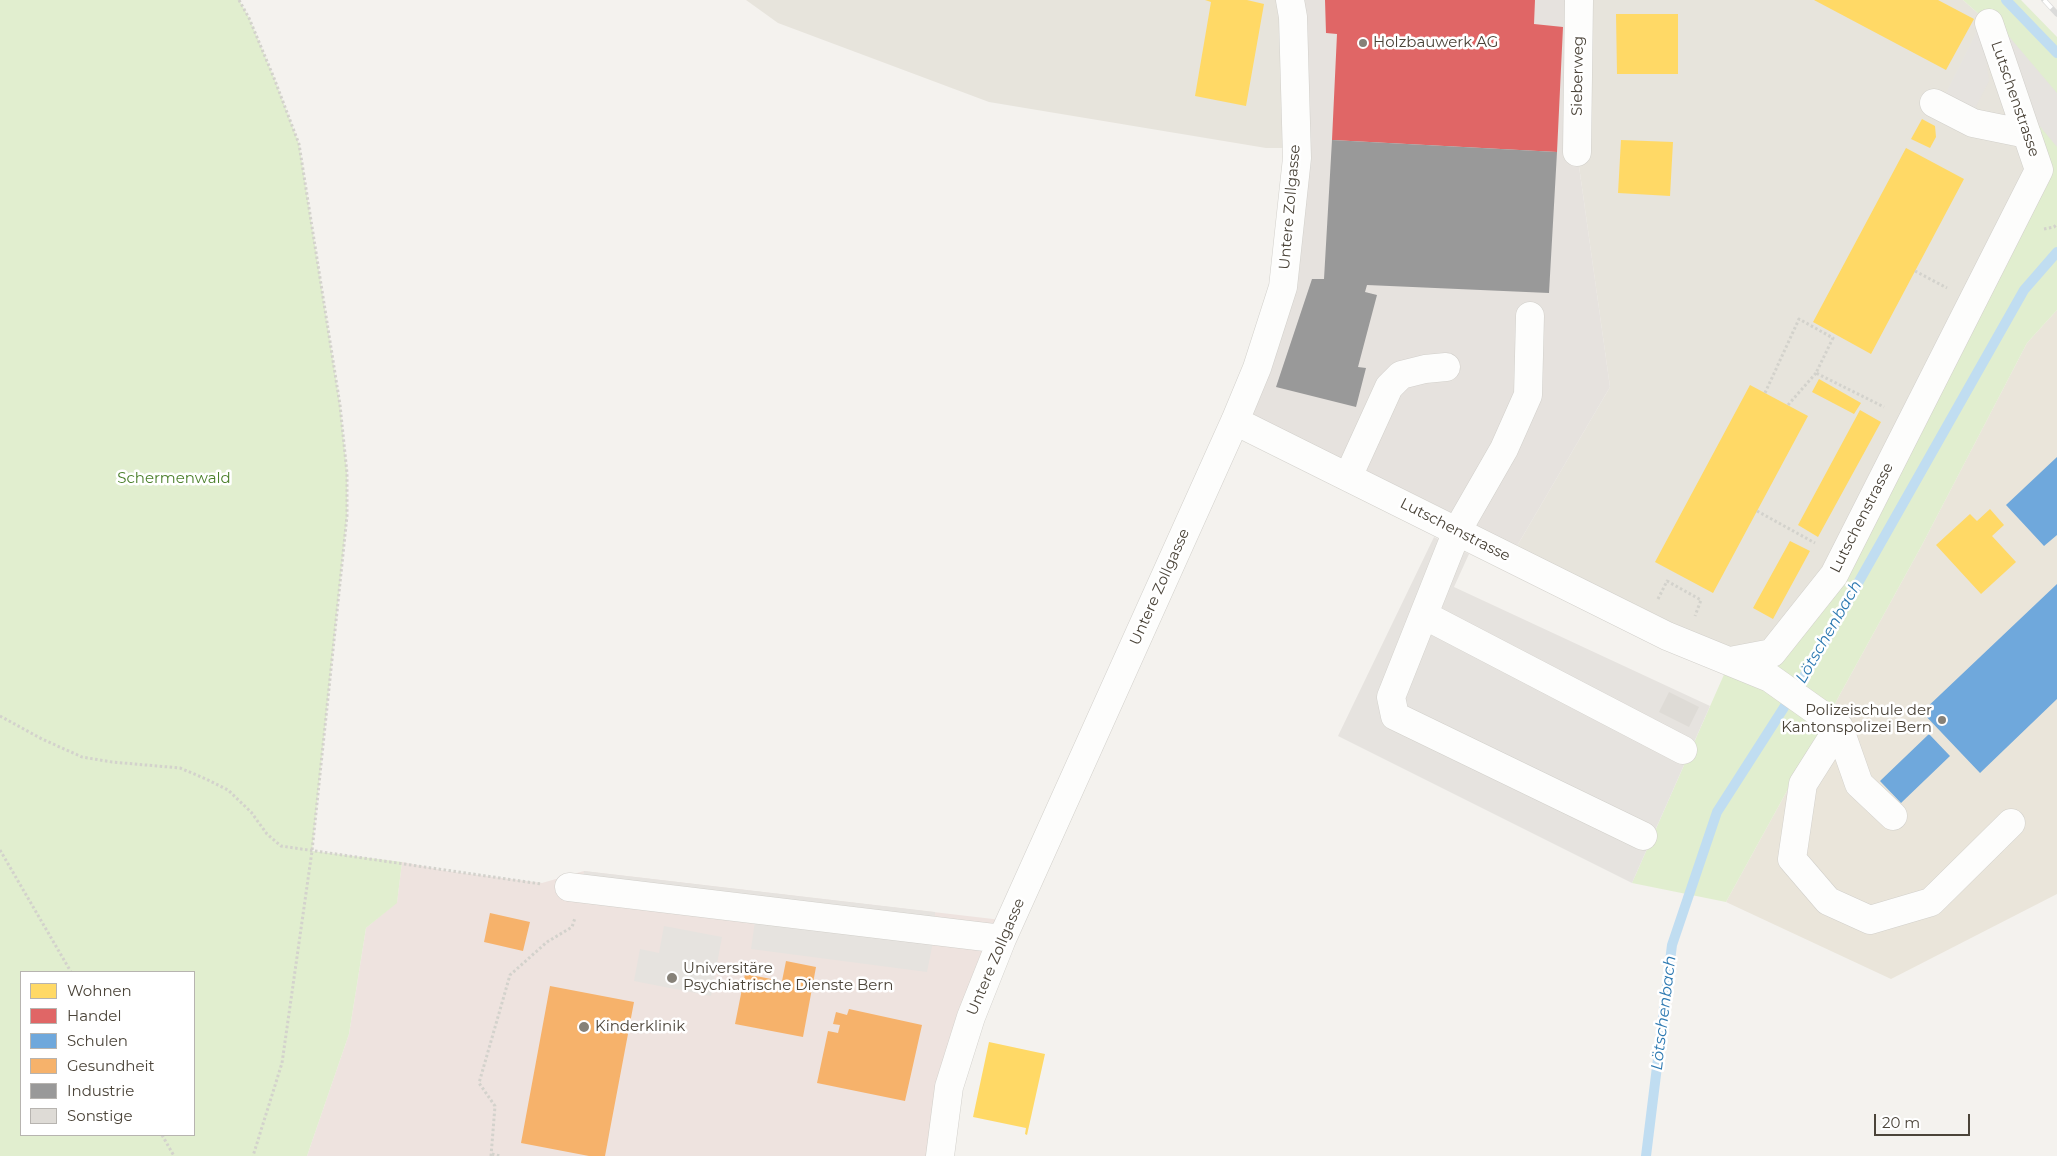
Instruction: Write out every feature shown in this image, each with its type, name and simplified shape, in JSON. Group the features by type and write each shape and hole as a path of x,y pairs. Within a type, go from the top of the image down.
{"street":[{"name":"Untere Zollgasse","path":"940,1156 950,1087 970,1017 1002,939 1235,421 1256,368 1283,286 1297,158 1293,17 1290,0"},
{"name":"Sieberweg","path":"1577,152 1579,0"},
{"name":"Lutschenstrasse","path":"1235,421 1667,636 1730,661 1772,653 1834,575 2039,170 1989,23"},
{"path":"1934,103 1973,123 2027,134"},
{"path":"1530,316 1528,394 1504,449 1457,531 1391,697 1395,716 1643,836"},
{"path":"1348,477 1389,387 1401,375 1425,369 1446,367"},
{"path":"1424,615 1683,750"},
{"path":"1730,661 1770,678 1839,727 1860,784 1893,816"},
{"path":"1839,727 1803,784 1792,858 1828,901 1870,920 1931,902 2011,823"},
{"path":"578,889 1002,939"}],"path":[{"path":"239,0 249,18 274,78 298,144 340,405 347,472 347,516 336,600 312,851 282,1063 253,1156"},
{"path":"1765,393 1799,319 1833,338 1816,373 1788,405"},
{"path":"1816,373 1912,420"},
{"path":"1757,511 1842,558"},
{"path":"0,716 42,739 82,757 112,762 180,768 206,779 228,790 251,812 267,834 282,846 578,889 572,927 547,942 510,975 479,1082 496,1106 492,1155 500,1156"},
{"path":"0,850 70,971"},
{"path":"163,1136 174,1156"}],"shaded area":[{"path":"746,0 1280,0 1283,148 1266,148 989,102 778,23"},
{"path":"1290,0 1579,0 1577,152 1610,387 1510,558 1235,421 1283,286"},
{"path":"1579,0 1963,0 1989,23 2039,170 1834,575 1772,653 1730,661 1510,558 1610,387 1577,152"},
{"path":"1981,23 1989,81 1973,112 1944,97"},
{"path":"2006,33 2057,93 2057,147 2013,94"},
{"name":"Polizeischule der Kantonspolizei Bern","path":"2057,310 2057,894 1891,979 1726,902 1922,545 2027,343"},
{"path":"1434,537 1469,554 1454,587 1710,706 1632,883 1338,736"},
{"name":"Universitäre Psychiatrische Dienste Bern","path":"402,862 446,871 542,883 584,871 1010,921 940,1156 307,1156 349,1034 366,928 397,902"},
{"path":"584,871 935,912 935,925 583,884"},
{"path":"755,921 933,942 927,972 751,949"},
{"path":"664,926 722,937 711,996 634,981 640,949 659,953"}],"green space":[{"name":"Schermenwald","path":"0,0 239,0 249,18 274,78 299,144 340,405 347,473 347,516 312,851 402,862 397,903 366,928 349,1034 307,1156 0,1156"},
{"path":"1963,0 2021,0 2057,37 2057,310 2027,343 1922,545 1726,902 1632,883 1730,661 1772,653 1834,575 2039,170 1989,23"}],"building: Wohnen":[{"path":"1205,0 1247,0 1264,4 1246,106 1195,96 1211,2"},
{"path":"1814,0 1938,0 1974,19 1946,70"},
{"path":"1616,14 1678,14 1678,74 1617,74"},
{"path":"1922,119 1935,126 1936,137 1930,148 1911,139"},
{"path":"1621,140 1673,142 1670,196 1618,193"},
{"path":"1906,148 1964,179 1871,354 1813,322"},
{"path":"1819,379 1861,403 1854,414 1812,392"},
{"path":"1750,385 1808,416 1713,593 1655,562"},
{"path":"1860,410 1881,422 1818,537 1798,525"},
{"path":"1990,509 2004,525 1992,536 2016,562 1981,594 1936,545 1970,514 1977,521"},
{"path":"1790,541 1810,551 1773,619 1753,608"},
{"path":"989,1042 1045,1054 1027,1135 1025,1134 1026,1128 973,1117"}],"building: Handel":[{"path":"1325,0 1535,0 1534,24 1563,27 1557,152 1332,140 1337,34 1326,33"}],"building: Schulen":[{"path":"2057,457 2057,535 2044,546 2006,505"},
{"path":"2057,584 2057,699 1980,773 1922,712"},
{"path":"1929,734 1950,756 1901,803 1880,781"}],"building: Gesundheit":[{"path":"490,913 530,922 523,951 484,942"},
{"path":"786,961 816,967 803,1037 735,1024 745,974 782,981"},
{"path":"550,986 634,1002 605,1156 589,1156 521,1143"},
{"path":"849,1009 922,1025 905,1101 817,1083 828,1031 838,1033 840,1025 833,1024 836,1012 847,1015"}],"building: Industrie":[{"path":"1332,140 1557,152 1549,293 1367,285 1365,292 1377,295 1358,367 1366,368 1356,407 1276,387 1312,279 1324,279"}],"building: Sonstige":[{"path":"1669,692 1699,707 1689,727 1659,712"}],"waterway":[{"path":"2006,0 2057,53"},
{"name":"Lötschenbach","path":"1646,1156 1672,945 1717,812 1815,659 2024,290 2057,252"}],"railway":[{"path":"2044,0 2057,14"}],"place":[{"name":"Holzbauwerk AG","path":"1363,43"},
{"name":"Polizeischule der Kantonspolizei Bern","path":"1942,720"},
{"name":"Universitäre Psychiatrische Dienste Bern","path":"672,978"},
{"name":"Kinderklinik","path":"584,1027"}]}
